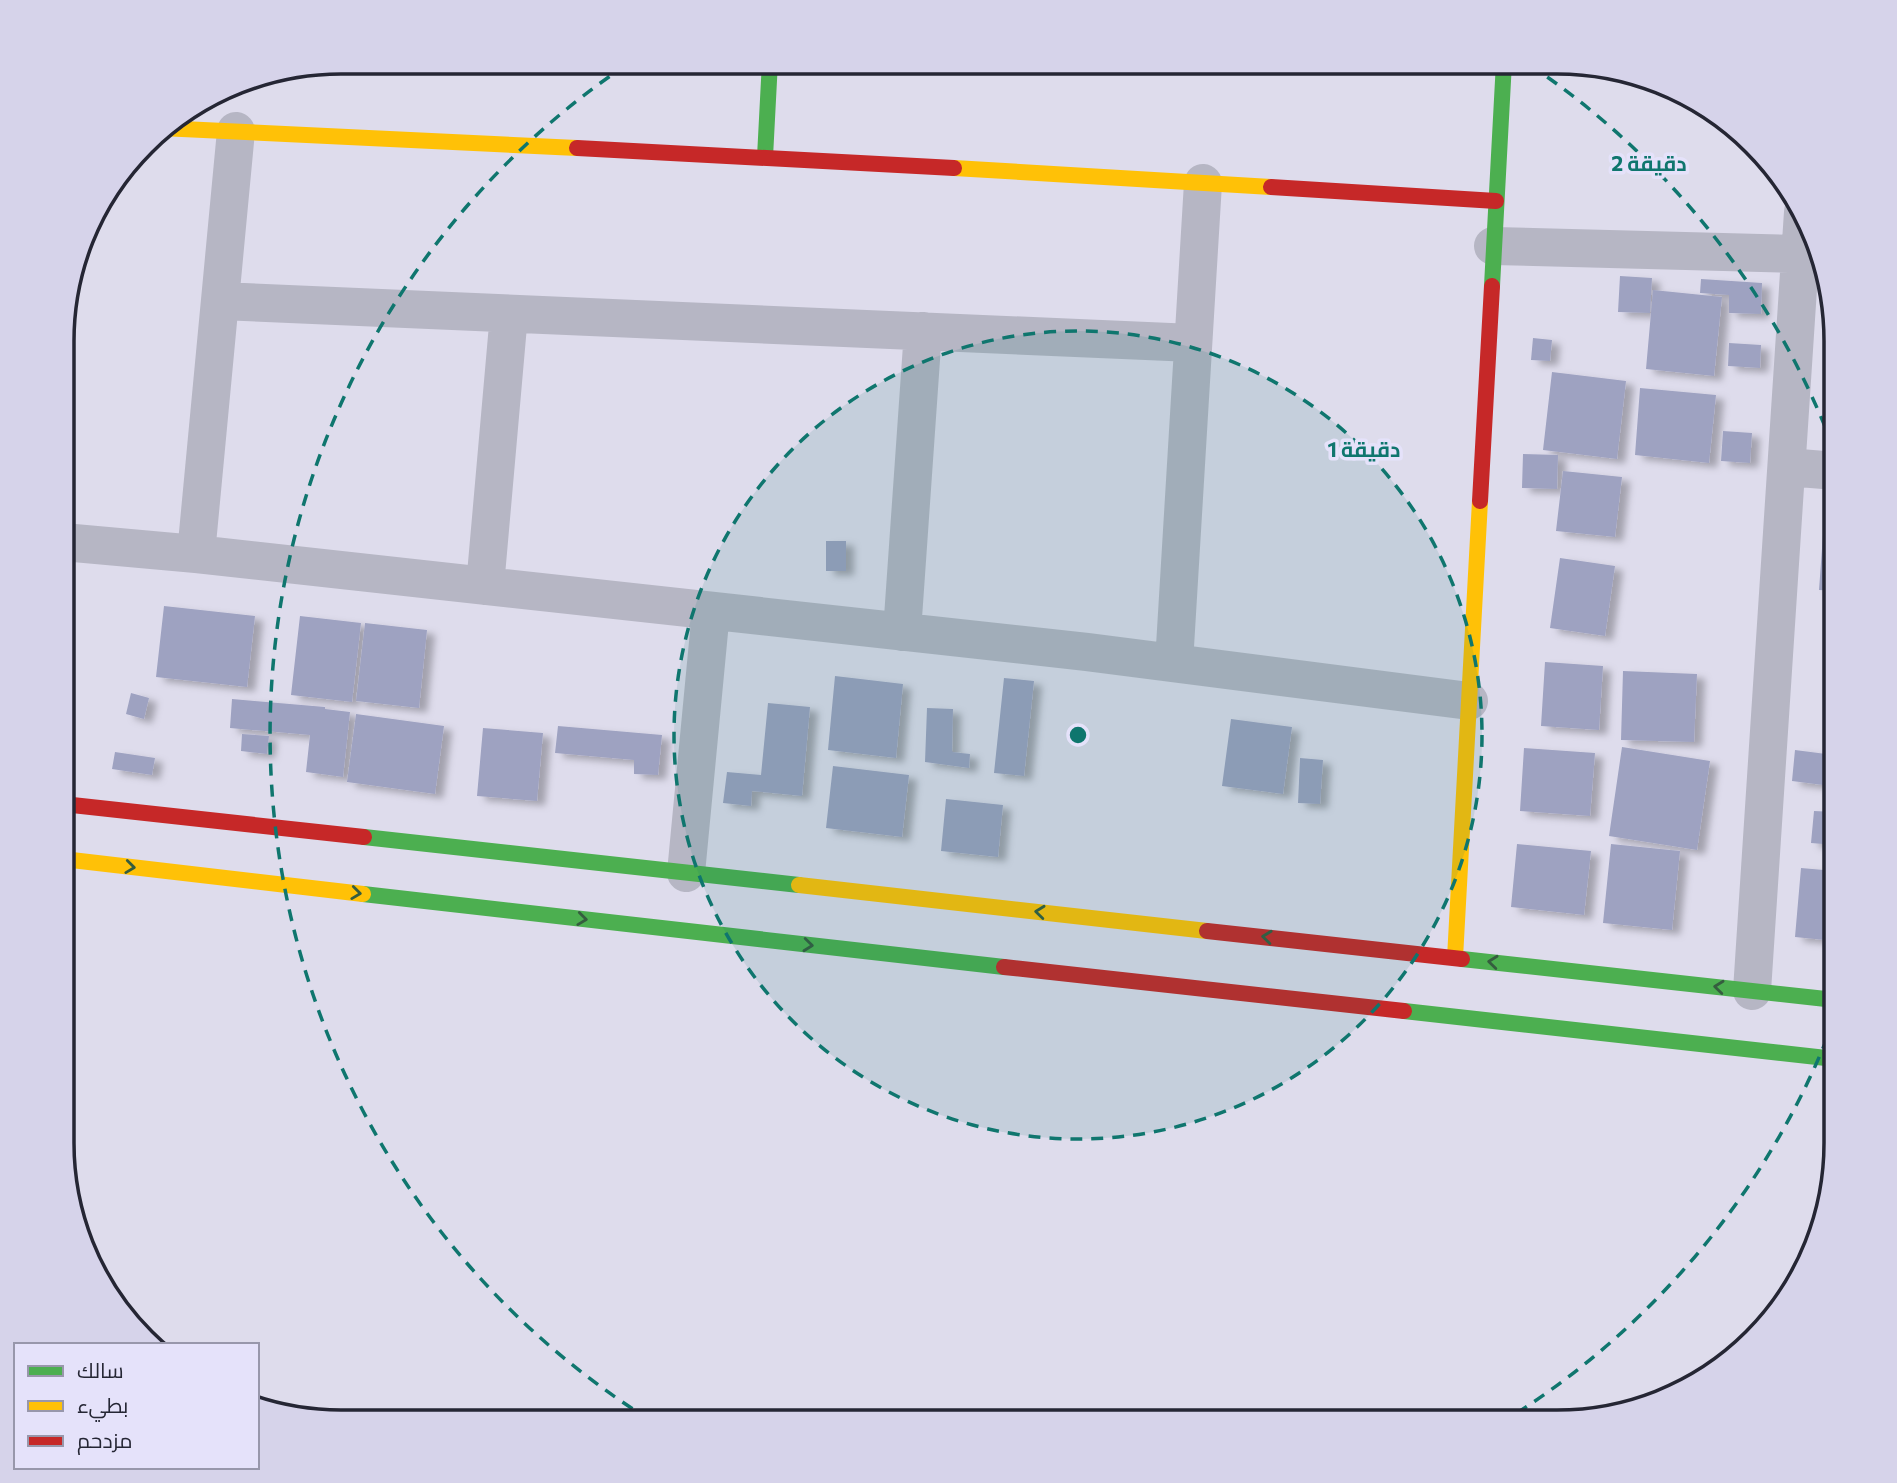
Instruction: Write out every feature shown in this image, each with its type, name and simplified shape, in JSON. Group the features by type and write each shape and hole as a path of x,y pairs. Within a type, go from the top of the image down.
{"street":[{"path":"765,157 769,74"},
{"path":"1455,958 1503,74"},
{"path":"178,129 765,157 1496,201"},
{"path":"196,554 236,131"},
{"path":"1174,663 1203,183"},
{"path":"1752,991 1801,235"},
{"path":"1493,246 1800,254"},
{"path":"220,301 1194,343"},
{"path":"485,586 509,314"},
{"path":"902,632 923,331"},
{"path":"1787,467 1824,470"},
{"path":"74,543 902,632 1469,701"},
{"path":"686,873 710,611"},
{"path":"74,805 1824,999"},
{"path":"74,860 1824,1058"}],"building":[{"path":"1620,276 1652,278 1650,313 1618,312"},
{"path":"1701,279 1762,283 1761,314 1729,313 1729,295 1700,293"},
{"path":"1653,290 1722,297 1714,376 1646,369"},
{"path":"1533,338 1552,340 1550,361 1531,360"},
{"path":"1729,343 1761,345 1760,368 1728,366"},
{"path":"1552,372 1626,381 1617,459 1543,450"},
{"path":"1640,388 1716,395 1709,463 1635,455"},
{"path":"1723,431 1752,433 1750,463 1721,461"},
{"path":"1523,454 1558,455 1557,489 1522,488"},
{"path":"1563,471 1622,477 1615,537 1556,531"},
{"path":"1824,521 1824,590 1819,590"},
{"path":"826,541 846,541 846,571 826,571"},
{"path":"1560,558 1615,566 1605,636 1550,628"},
{"path":"164,606 255,616 247,687 156,677"},
{"path":"300,616 361,623 352,702 291,695"},
{"path":"365,623 427,630 419,708 356,701"},
{"path":"1545,662 1603,666 1599,730 1541,726"},
{"path":"1623,671 1697,674 1694,742 1621,740"},
{"path":"835,676 903,684 896,758 828,750"},
{"path":"1004,678 1034,681 1024,776 994,773"},
{"path":"131,693 149,698 144,719 126,714"},
{"path":"232,699 325,707 350,712 343,777 306,772 310,735 230,728"},
{"path":"768,703 810,707 802,796 752,791 751,806 723,803 727,772 761,775"},
{"path":"927,708 953,709 952,752 970,754 969,768 925,762"},
{"path":"356,714 444,726 435,794 347,782"},
{"path":"1231,719 1292,727 1283,794 1222,786"},
{"path":"558,726 662,735 658,775 634,774 634,760 555,753"},
{"path":"483,728 543,733 537,801 477,796"},
{"path":"242,734 269,736 267,754 241,751"},
{"path":"1622,747 1710,761 1697,850 1609,836"},
{"path":"1524,748 1595,753 1590,816 1520,811"},
{"path":"1795,750 1824,754 1823,785 1792,781"},
{"path":"115,752 155,758 152,775 112,769"},
{"path":"1300,758 1323,760 1320,804 1298,803"},
{"path":"833,766 909,775 902,837 826,828"},
{"path":"946,799 1003,805 998,857 941,851"},
{"path":"1814,811 1824,811 1824,844 1811,843"},
{"path":"1517,844 1591,851 1584,915 1511,907"},
{"path":"1611,844 1680,851 1672,930 1603,923"},
{"path":"1801,868 1824,870 1824,940 1795,937"}],"traffic: fast":[{"path":"765,157 769,74"},
{"path":"1492,286 1503,74"},
{"path":"364,837 799,885"},
{"path":"363,894 1004,967"},
{"path":"1462,959 1824,999"},
{"path":"1404,1011 1824,1058"}],"traffic: slow":[{"path":"178,129 577,148"},
{"path":"954,168 1271,187"},
{"path":"1455,958 1480,501"},
{"path":"74,860 363,894"},
{"path":"799,885 1207,931"}],"traffic: jam":[{"path":"577,148 954,168"},
{"path":"1271,187 1496,201"},
{"path":"1480,501 1492,286"},
{"path":"74,805 364,837"},
{"path":"1207,931 1462,959"},
{"path":"1004,967 1404,1011"}]}
